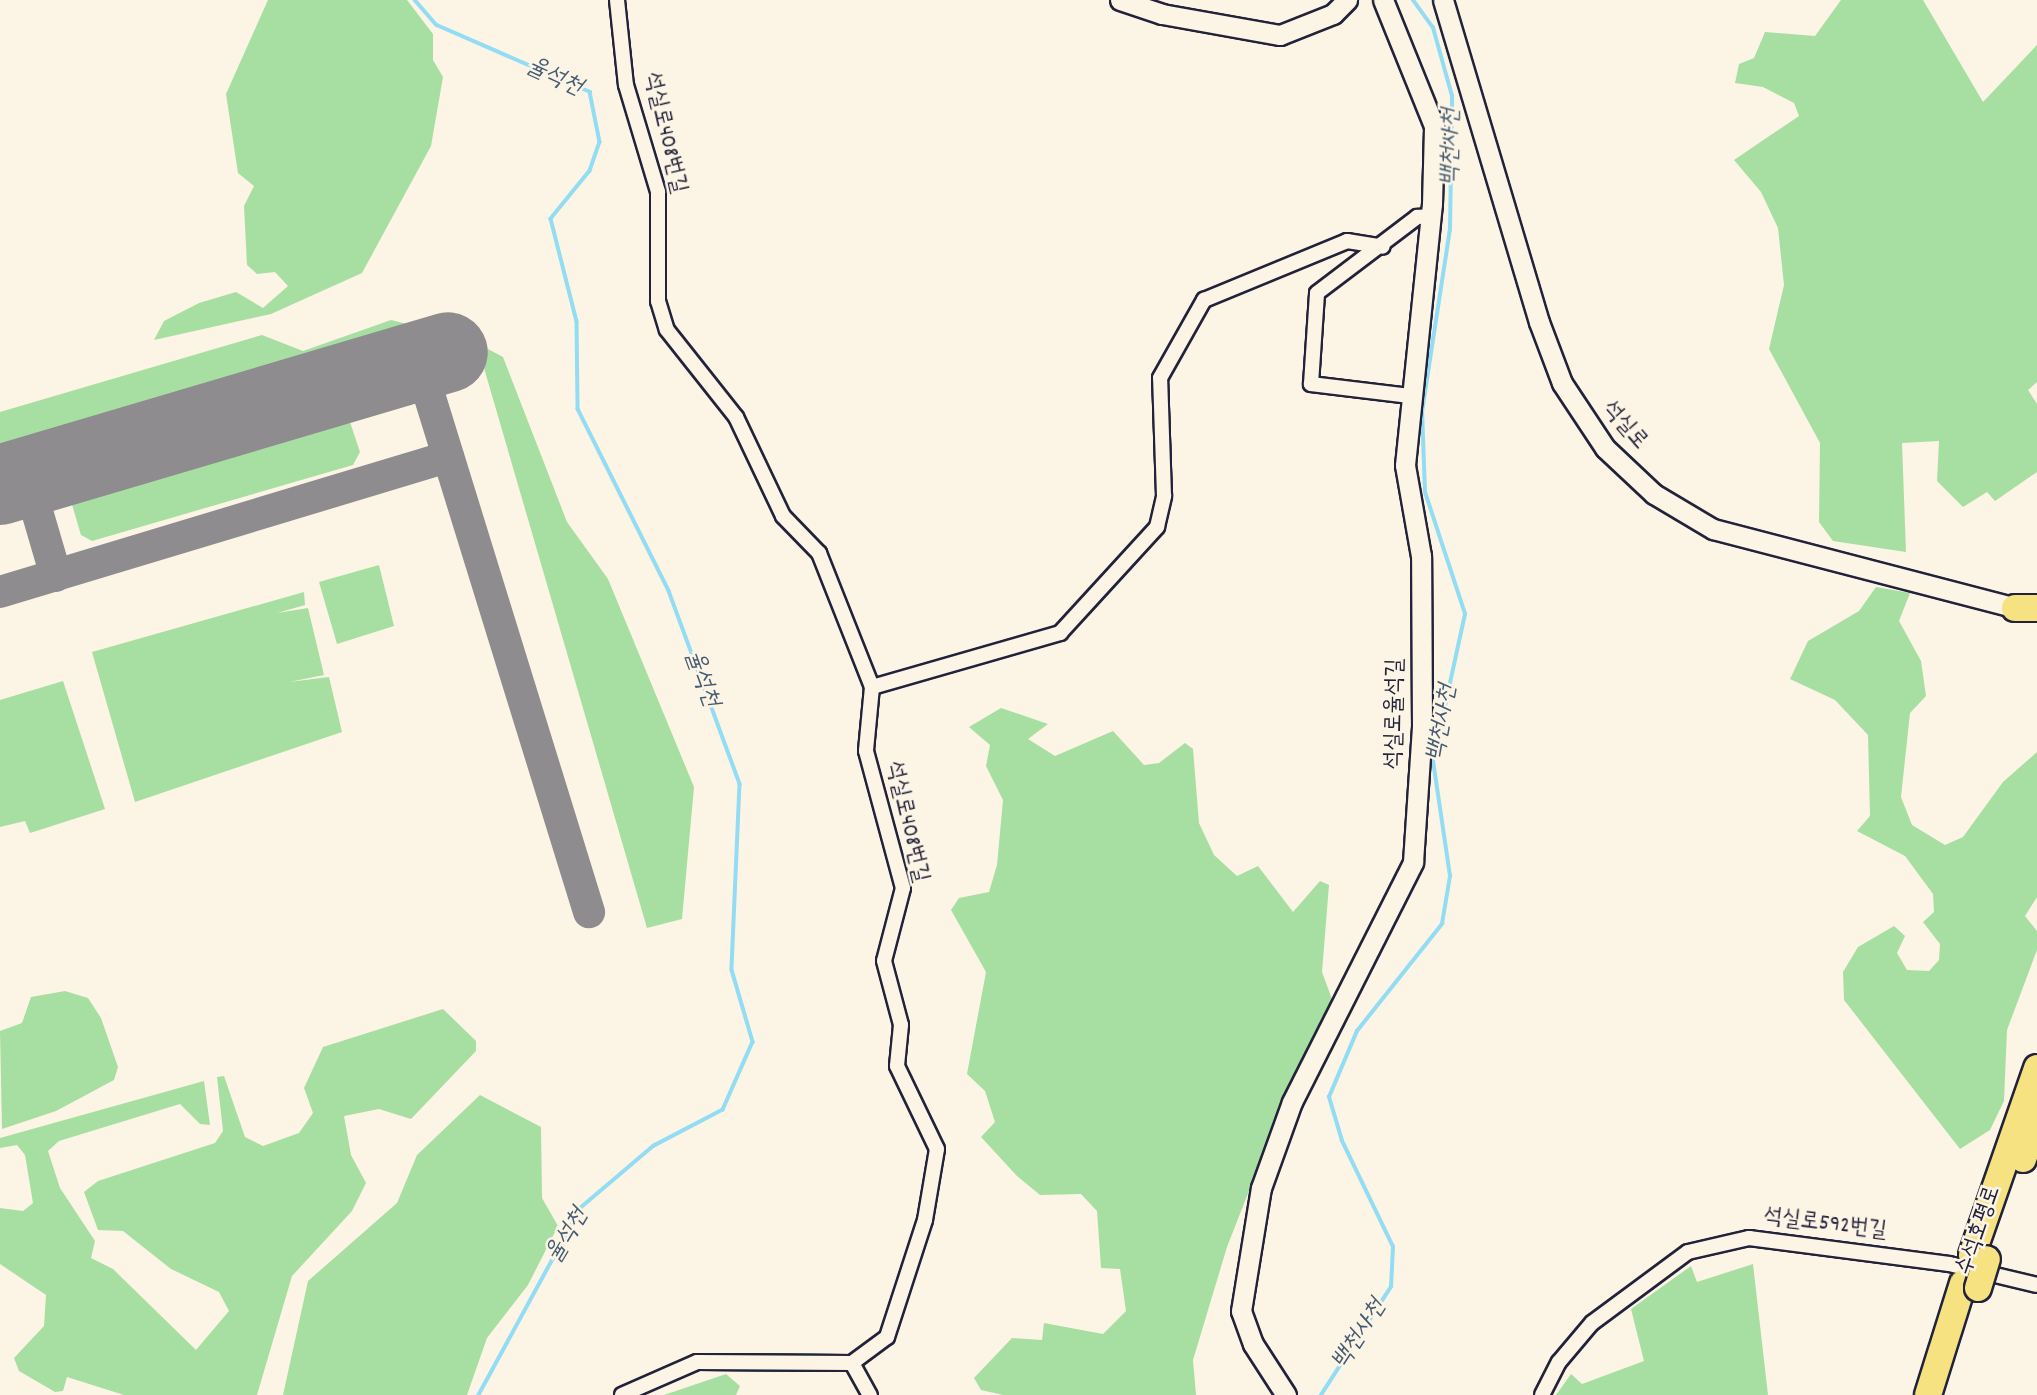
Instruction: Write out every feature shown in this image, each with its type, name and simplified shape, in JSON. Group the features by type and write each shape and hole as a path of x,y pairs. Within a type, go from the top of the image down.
{"highway":[{"name":"수석호평로","path":"1928,1395 1980,1257 2037,1068"},
{"name":"수석호평로","path":"1980,1257 2037,1120"},
{"name":"수석호평로","path":"1945,1395 1970,1285"}],"street":[{"path":"1121,0 1162,14 1280,35 1333,14 1348,0"},
{"name":"석실로율석길","path":"1286,1395 1253,1344 1241,1311 1261,1188 1292,1102 1413,862 1422,713 1421,556 1405,465 1410,396 1431,216 1434,126 1383,0"},
{"name":"석실로","path":"1442,2 1539,322 1562,383 1605,448 1654,494 1713,529 2030,610"},
{"name":"석실로408번길","path":"624,3 626,86 658,192 658,301 667,330 736,416 783,516 819,553 872,687 866,751 903,888 884,961 901,1026 897,1066 937,1149 925,1220 887,1337 852,1363"},
{"path":"1410,396 1311,384 1309,373 1317,293 1382,247 1417,217 1431,216"},
{"path":"872,687 1060,633 1157,527 1164,496 1160,378 1204,300 1347,241 1382,247"},
{"name":"석실로592번길","path":"1542,1395 1559,1362 1592,1322 1688,1252 1749,1238 1949,1264 2037,1285"},
{"path":"622,1395 697,1362 852,1363 870,1395"}],"green space":[{"path":"268,0 407,0 433,34 433,60 443,77 431,146 362,273 271,314 154,340 164,321 199,303 236,292 263,308 288,286 275,272 257,274 247,265 244,206 254,186 238,173 226,94"},
{"path":"1841,0 1923,0 1983,102 2037,45 2037,382 2028,390 2037,404 2037,472 1995,501 1987,492 1963,507 1937,481 1939,441 1902,443 1906,552 1833,541 1819,522 1820,443 1769,349 1784,285 1778,228 1761,192 1734,160 1799,116 1794,103 1763,87 1735,83 1739,64 1754,58 1765,32 1815,36"},
{"path":"391,320 469,339 503,357 567,522 608,579 694,787 682,919 647,928 477,344 423,332 0,457 0,412 262,335 303,351"},
{"path":"338,414 349,419 360,452 353,465 92,541 81,535 71,501 77,490"},
{"path":"379,565 394,626 337,644 319,582"},
{"path":"1876,587 1910,593 1899,621 1921,661 1926,696 1910,713 1901,797 1912,825 1945,845 1963,837 2003,782 2037,752 2037,897 2025,916 2037,931 2037,950 2007,1030 2004,1101 1990,1130 1960,1149 1844,1000 1843,972 1858,947 1894,926 1905,936 1897,953 1907,970 1929,971 1939,960 1940,944 1923,922 1934,912 1933,894 1905,856 1857,831 1870,816 1868,735 1835,700 1790,679 1808,641 1859,611"},
{"path":"304,592 305,605 277,613 308,608 324,675 289,682 329,677 342,732 135,802 92,652"},
{"path":"63,681 105,809 30,833 25,821 0,827 0,700"},
{"path":"1001,708 1048,724 1028,739 1055,756 1113,731 1144,765 1159,763 1185,743 1193,749 1199,823 1214,855 1237,876 1258,866 1293,912 1320,881 1329,885 1322,972 1336,1010 1281,1109 1227,1247 1193,1360 1196,1395 1003,1395 981,1390 974,1378 1012,1338 1042,1340 1044,1323 1103,1334 1126,1311 1120,1269 1101,1268 1097,1211 1081,1194 1040,1195 1017,1176 981,1137 995,1122 985,1091 967,1074 986,972 951,910 959,898 989,892 997,865 1003,800 986,766 990,745 969,727"},
{"path":"65,991 88,998 101,1018 118,1067 114,1080 56,1111 2,1129 0,1031 22,1023 31,997"},
{"path":"443,1009 476,1041 476,1051 411,1119 379,1109 344,1116 351,1155 366,1183 352,1211 292,1276 257,1395 124,1395 67,1377 63,1391 55,1392 19,1371 14,1358 44,1326 46,1295 0,1264 0,1208 23,1211 33,1203 25,1155 17,1145 0,1148 0,1138 204,1081 210,1125 200,1124 180,1104 59,1141 48,1151 60,1188 95,1241 91,1258 113,1269 196,1350 229,1311 219,1292 171,1269 123,1231 98,1230 84,1192 98,1181 215,1143 223,1131 217,1077 224,1076 245,1137 263,1146 299,1133 313,1113 304,1088 323,1047"},
{"path":"480,1095 541,1127 542,1198 558,1226 528,1285 487,1338 467,1395 283,1395 308,1281 397,1203 417,1155"},
{"path":"1753,1264 1768,1395 1556,1395 1571,1374 1582,1384 1644,1361 1631,1309 1691,1266 1697,1282"},
{"path":"726,1374 740,1386 736,1395 664,1395"}],"waterway":[{"name":"율석천","path":"415,0 437,25 590,92 600,142 590,171 551,219 577,322 578,409 669,591 740,784 732,970 753,1042 723,1110 654,1146 581,1208 479,1395"},
{"name":"백천사천","path":"1321,1395 1391,1287 1393,1247 1342,1141 1329,1097 1357,1031 1442,924 1450,876 1433,761 1465,614 1425,492 1422,412 1450,230 1452,96 1433,28 1413,0"}],"taxiway":[{"path":"419,362 589,912"},
{"path":"0,592 448,457"},
{"path":"27,477 56,576"}],"runway":[{"path":"0,485 448,352"}]}
